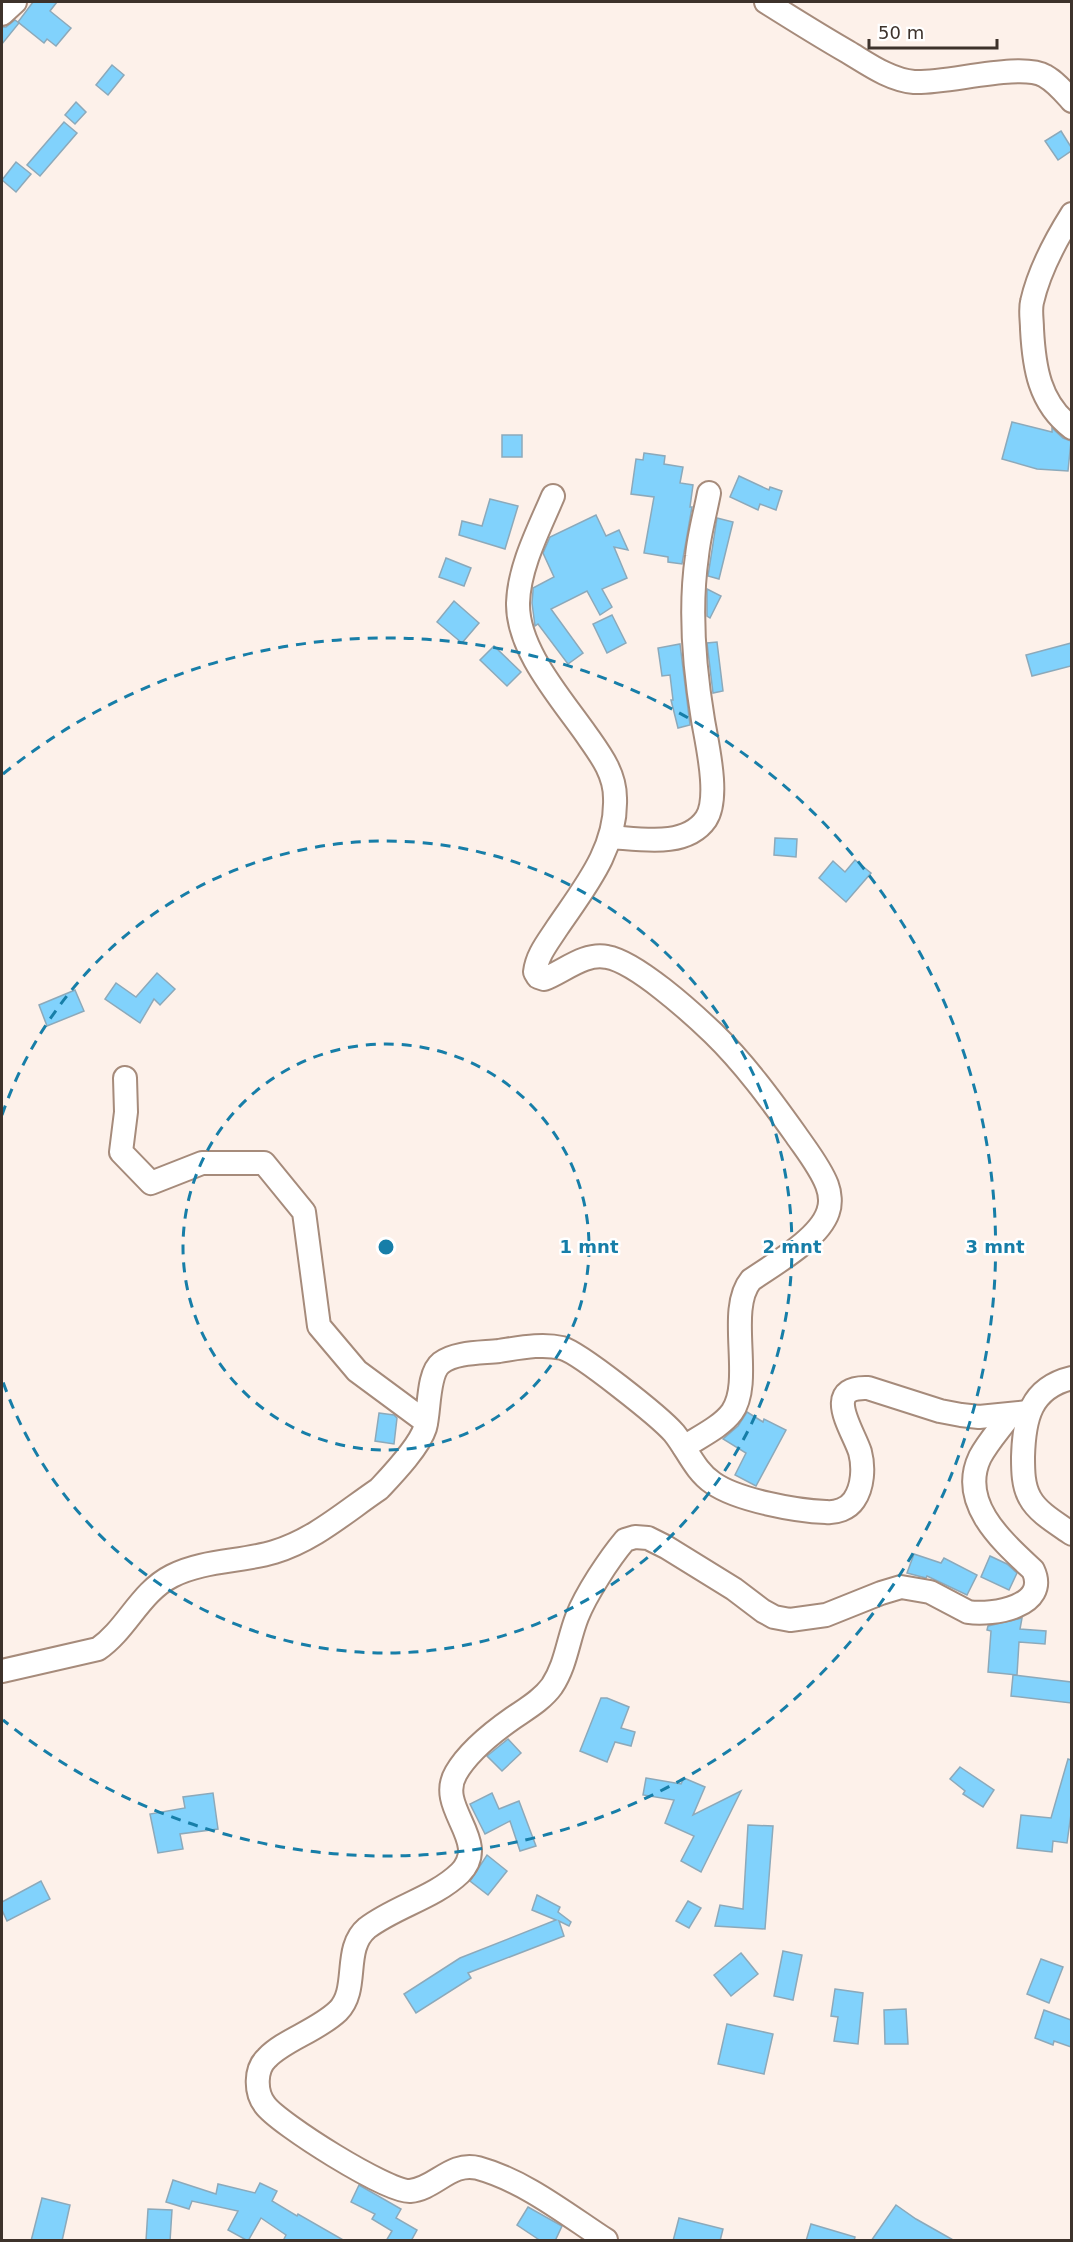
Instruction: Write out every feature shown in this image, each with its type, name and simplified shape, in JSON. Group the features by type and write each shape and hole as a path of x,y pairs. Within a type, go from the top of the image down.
{"street":[{"path":"2,14 15,2"},
{"path":"766,2 865,63 899,80 930,83 1008,72 1034,73 1044,75 1060,87 1071,101"},
{"path":"1071,214 1047,259 1031,304 1034,361 1040,386 1064,422 1071,428"},
{"path":"611,837 671,839 684,836 697,829 707,818 712,786 711,763 696,674 693,596 697,555 709,493"},
{"path":"553,496 531,550 520,586 518,615 527,644 549,683 598,751 612,777 615,819 611,837 587,883 544,947 535,972 538,977 544,979 584,960 600,956 608,957 622,962 666,991 714,1034 743,1066 804,1147 820,1172 829,1194 829,1211 810,1236 751,1280 745,1287 741,1307 740,1385 736,1404 724,1420 684,1447"},
{"path":"125,1078 126,1112 121,1152 152,1183 202,1163 264,1163 304,1212 320,1326 357,1371 426,1422"},
{"path":"2,1671 98,1648 107,1642 151,1590 172,1576 202,1566 271,1553 293,1546 315,1535 379,1489 421,1438 433,1379 437,1367 442,1362 470,1355 529,1347 552,1347 568,1351 604,1376 669,1428 711,1482 730,1493 795,1508 834,1512 853,1503 862,1481 860,1453 843,1414 845,1396 850,1390 868,1388 940,1411 979,1418 1019,1414"},
{"path":"606,2241 545,2200 511,2181 478,2168 458,2168 419,2189 409,2191 387,2184 320,2146 272,2112 260,2095 258,2087 260,2067 269,2055 309,2033 339,2010 348,1994 355,1946 366,1929 430,1894 458,1875 466,1866 471,1849 451,1800 450,1791 456,1773 502,1726 543,1697 550,1688 565,1661 577,1618 584,1603 625,1540 635,1537 648,1538 666,1546 734,1589 763,1611 774,1617 790,1620 826,1616 900,1587 930,1592 975,1613 986,1613 1015,1606 1028,1600 1032,1595 1036,1588 1036,1576 1033,1570 1002,1541 984,1516 975,1488 975,1472 981,1457 1019,1414 1050,1385 1071,1378"},
{"path":"1019,1414 1024,1436 1023,1463 1026,1490 1034,1504 1071,1534"}],"building":[{"path":"33,2 57,2 50,11 71,28 56,46 47,39 44,43 18,22"},
{"path":"15,20 19,23 2,44 2,27 6,27"},
{"path":"112,65 124,75 108,95 96,85"},
{"path":"76,102 86,112 75,124 65,115"},
{"path":"64,122 77,133 40,176 27,165"},
{"path":"1061,131 1071,151 1058,160 1045,141"},
{"path":"16,162 31,174 16,192 2,180"},
{"path":"1012,422 1052,432 1052,428 1063,438 1071,441 1068,471 1037,469 1002,459"},
{"path":"502,435 522,435 522,457 502,457"},
{"path":"644,453 665,456 664,464 683,467 680,483 693,485 690,507 692,507 682,564 668,562 668,557 644,553 654,497 631,494 636,459 643,460"},
{"path":"739,476 769,490 770,487 782,491 776,510 760,504 758,510 730,497"},
{"path":"490,499 518,506 505,549 459,535 462,521 482,526"},
{"path":"596,515 606,536 619,530 628,550 614,547 627,578 602,589 612,607 600,615 587,591 551,609 583,653 568,664 538,624 535,626 533,588 554,577 543,553 550,537"},
{"path":"717,518 733,522 719,579 708,576"},
{"path":"446,558 471,568 464,586 439,577"},
{"path":"707,589 721,596 710,618 707,616"},
{"path":"454,601 479,623 462,643 437,622"},
{"path":"612,615 626,643 607,653 593,624"},
{"path":"717,642 723,691 713,693 707,643"},
{"path":"1071,643 1071,666 1032,676 1026,655"},
{"path":"680,644 690,725 678,728 671,700 673,700 670,675 662,676 658,648"},
{"path":"494,646 521,672 507,686 480,660"},
{"path":"775,838 797,839 796,857 774,855"},
{"path":"855,860 871,873 846,902 819,878 833,861 845,872"},
{"path":"157,973 175,989 160,1005 154,999 140,1023 105,999 116,983 136,997"},
{"path":"75,990 84,1011 47,1026 39,1005"},
{"path":"747,1412 763,1422 764,1419 786,1430 756,1486 735,1475 746,1453 723,1439 738,1426"},
{"path":"379,1413 394,1415 397,1418 394,1444 375,1441"},
{"path":"914,1554 941,1563 944,1558 977,1575 967,1595 927,1576 926,1578 907,1573"},
{"path":"990,1556 1007,1564 1017,1573 1009,1590 981,1577"},
{"path":"1022,1618 1020,1629 1046,1631 1045,1644 1019,1642 1017,1675 988,1672 991,1631 987,1630 988,1626"},
{"path":"1013,1675 1071,1682 1071,1703 1011,1696"},
{"path":"601,1698 607,1698 629,1707 621,1728 635,1732 631,1746 615,1742 607,1762 580,1751"},
{"path":"508,1739 521,1753 502,1771 487,1756"},
{"path":"1068,1759 1071,1760 1071,1814 1067,1843 1053,1841 1052,1852 1017,1848 1021,1815 1051,1818"},
{"path":"960,1767 994,1790 983,1807 963,1794 965,1791 950,1779"},
{"path":"646,1778 681,1784 684,1778 705,1787 693,1815 741,1791 701,1872 681,1861 694,1836 665,1823 674,1800 643,1795"},
{"path":"213,1793 218,1829 180,1834 183,1849 158,1853 150,1814 185,1808 183,1797"},
{"path":"492,1793 499,1809 519,1801 536,1846 520,1851 510,1821 485,1834 470,1804"},
{"path":"748,1825 773,1826 765,1929 715,1926 720,1905 743,1909"},
{"path":"487,1855 507,1871 488,1895 470,1881"},
{"path":"41,1881 50,1899 7,1921 2,1910 2,1902"},
{"path":"537,1895 560,1907 558,1912 571,1922 569,1926 559,1921 564,1936 468,1973 471,1978 416,2013 404,1994 460,1958 556,1920 532,1910"},
{"path":"688,1901 701,1908 689,1928 676,1921"},
{"path":"783,1951 802,1955 793,2000 774,1996"},
{"path":"741,1953 758,1974 731,1996 714,1975"},
{"path":"1041,1959 1063,1967 1049,2003 1027,1994"},
{"path":"835,1989 863,1993 858,2044 834,2041 838,2017 831,2016"},
{"path":"906,2009 908,2044 885,2044 884,2010"},
{"path":"1044,2010 1071,2020 1071,2047 1054,2041 1053,2045 1035,2038"},
{"path":"727,2024 773,2034 764,2074 718,2064"},
{"path":"173,2180 216,2194 218,2184 255,2193 260,2183 277,2191 272,2201 345,2241 283,2241 286,2235 261,2218 248,2241 228,2230 238,2211 192,2201 189,2209 166,2202"},
{"path":"359,2185 401,2209 396,2218 417,2230 411,2241 386,2241 392,2231 372,2219 375,2214 351,2202"},
{"path":"42,2198 70,2205 62,2241 31,2241"},
{"path":"896,2205 916,2219 955,2241 871,2241"},
{"path":"528,2207 562,2226 555,2241 541,2241 517,2225"},
{"path":"148,2209 172,2210 170,2241 146,2241"},
{"path":"679,2218 723,2229 720,2241 673,2241"},
{"path":"811,2224 855,2237 854,2241 806,2241"}]}
